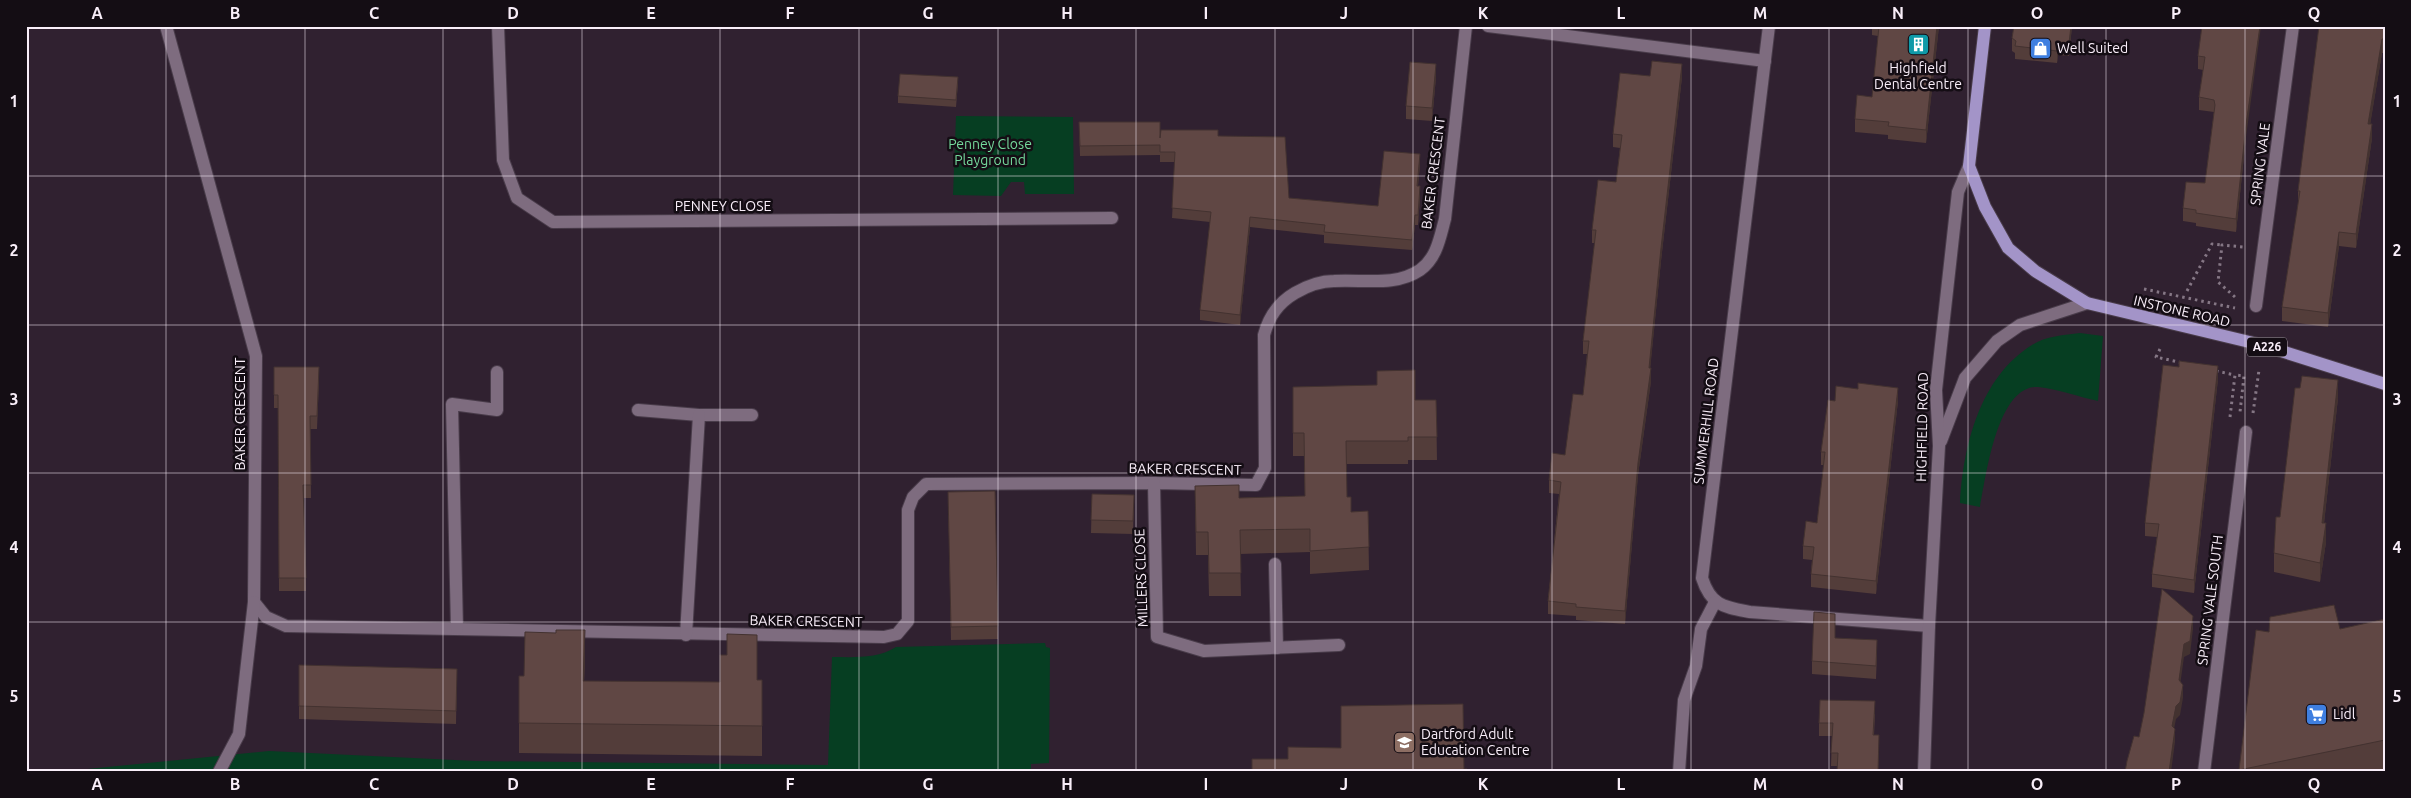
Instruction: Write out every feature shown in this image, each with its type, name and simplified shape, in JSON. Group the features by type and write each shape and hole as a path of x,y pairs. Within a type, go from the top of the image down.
{"main road":[{"name":"HIGHFIELD ROAD","path":"1969,166 1985,26"},
{"name":"INSTONE ROAD","path":"1969,166 1985,207 2008,248 2034,271 2087,303 2262,345 2382,380"}],"street":[{"name":"BAKER CRESCENT","path":"166,26 256,356 254,602 266,617 286,626 686,635 710,633 884,637 897,634 908,621 908,510 913,497 926,484 1154,483 1256,485 1265,468 1264,334 1269,318 1284,299 1310,285 1333,281 1398,280 1421,269 1437,250 1445,219 1466,26"},
{"name":"PENNEY CLOSE","path":"498,26 503,160 517,198 553,222 1112,218"},
{"path":"1488,26 1765,62"},
{"name":"SUMMERHILL ROAD","path":"1715,602 1706,590 1702,578 1769,26"},
{"name":"SPRING VALE","path":"2256,306 2292,26"},
{"name":"HIGHFIELD ROAD","path":"1924,772 1928,626 1939,446 1936,390 1958,192 1969,166"},
{"path":"1939,446 1965,378 1998,341 2020,325 2087,303"},
{"path":"457,629 452,404 497,410 497,372"},
{"path":"638,410 699,415 752,415"},
{"path":"686,635 699,415"},
{"name":"SPRING VALE SOUTH","path":"2204,772 2246,432"},
{"name":"MILLERS CLOSE","path":"1154,483 1157,637 1204,651 1339,645"},
{"path":"1274,564 1277,648"},
{"path":"219,772 239,734 254,602"},
{"path":"1679,772 1684,700 1696,666 1701,629 1715,602 1727,608 1750,612 1928,626"}],"path":[{"path":"2187,292 2212,244 2264,249"},
{"path":"2144,289 2235,310 2236,298 2218,282 2222,246"},
{"path":"2160,349 2156,357 2191,365"},
{"path":"2208,369 2244,376 2239,412 2253,413 2259,370"},
{"path":"2235,375 2230,419 2246,432"}],"green space":[{"name":"Penney Close Playground","path":"956,116 1073,117 1074,194 1025,194 1024,182 1011,182 1001,196 953,195"},
{"path":"2080,333 2103,336 2098,401 2046,388 2038,387 2024,390 2012,401 2003,416 1990,455 1980,507 1960,503 1965,459 1970,436 1987,394 1999,375 2014,359 2037,342 2055,336"},
{"path":"1045,643 1046,647 1050,648 1049,763 1031,764 1031,772 57,772 269,751 475,761 828,765 832,657 857,657 881,654 896,647"}],"building":[{"path":"1879,26 1937,26 1926,130 1888,126 1889,122 1855,119 1857,95 1872,97"},
{"path":"2014,26 2071,26 2069,43 2058,42 2057,51 2015,46 2016,41 2012,38"},
{"path":"2202,26 2260,26 2246,125 2236,219 2196,213 2196,210 2183,208 2186,182 2205,183 2215,105 2214,100 2199,97 2205,57 2198,56"},
{"path":"2319,26 2385,26 2385,39 2382,39 2368,124 2372,124 2356,234 2339,232 2328,313 2282,307 2300,191 2298,191"},
{"path":"1652,61 1682,64 1661,248 1649,368 1651,368 1638,463 1625,611 1576,607 1576,604 1548,601 1561,482 1549,480 1552,453 1565,455 1573,394 1583,395 1589,341 1583,341 1596,230 1592,230 1598,180 1616,182 1622,135 1613,134 1620,73 1650,76"},
{"path":"1410,62 1436,64 1432,108 1406,106"},
{"path":"900,74 958,77 956,100 898,96"},
{"path":"1079,122 1160,122 1160,138 1161,130 1218,130 1218,136 1285,137 1289,198 1378,206 1384,151 1420,154 1417,186 1420,186 1418,215 1415,215 1412,240 1324,232 1325,225 1250,217 1240,315 1200,310 1211,212 1172,208 1175,152 1160,152 1160,145 1080,146"},
{"path":"2179,361 2218,366 2194,580 2152,574 2159,524 2145,523 2163,365 2179,367"},
{"path":"274,367 319,367 317,416 310,416 311,485 303,485 306,578 279,578 278,395 274,395"},
{"path":"1415,370 1415,400 1436,400 1437,437 1408,437 1408,441 1346,441 1347,497 1351,497 1351,512 1368,511 1369,547 1310,551 1310,529 1240,530 1241,573 1209,573 1208,532 1196,532 1195,486 1239,485 1239,498 1305,496 1304,433 1293,433 1293,387 1377,385 1377,371"},
{"path":"2302,376 2338,380 2322,523 2326,523 2320,563 2274,553 2276,517 2280,517 2295,388 2300,388"},
{"path":"1858,383 1898,388 1876,581 1811,574 1814,547 1803,546 1806,521 1817,523 1825,452 1821,452 1828,400 1835,401 1836,386 1858,389"},
{"path":"995,491 998,626 951,627 948,492"},
{"path":"1092,494 1134,495 1133,521 1091,520"},
{"path":"2162,589 2193,616 2190,641 2184,644 2179,680 2183,685 2180,702 2176,706 2172,726 2175,729 2169,772 2125,772 2134,736 2139,737 2144,713"},
{"name":"Lidl","path":"2334,605 2340,629 2385,619 2385,740 2239,770 2256,630 2269,632 2270,617"},
{"path":"1814,612 1835,614 1835,638 1877,640 1876,666 1812,661"},
{"path":"556,630 585,630 583,681 720,682 720,655 727,655 727,634 757,635 757,680 762,680 762,726 519,723 519,676 524,676 525,632 556,633"},
{"path":"299,665 457,669 456,711 299,706"},
{"path":"1820,700 1875,701 1873,735 1879,735 1878,772 1837,772 1838,753 1831,753 1833,723 1819,723"},
{"name":"Dartford Adult Education Centre","path":"1463,704 1464,769 1467,769 1467,772 1252,772 1252,759 1288,759 1288,747 1341,748 1341,706"}],"place":[{"name":"Highfield Dental Centre","path":"1918,45"},
{"name":"Well Suited","path":"2041,48"},
{"name":"Lidl","path":"2317,714"},
{"name":"Dartford Adult Education Centre","path":"1405,742"}]}
